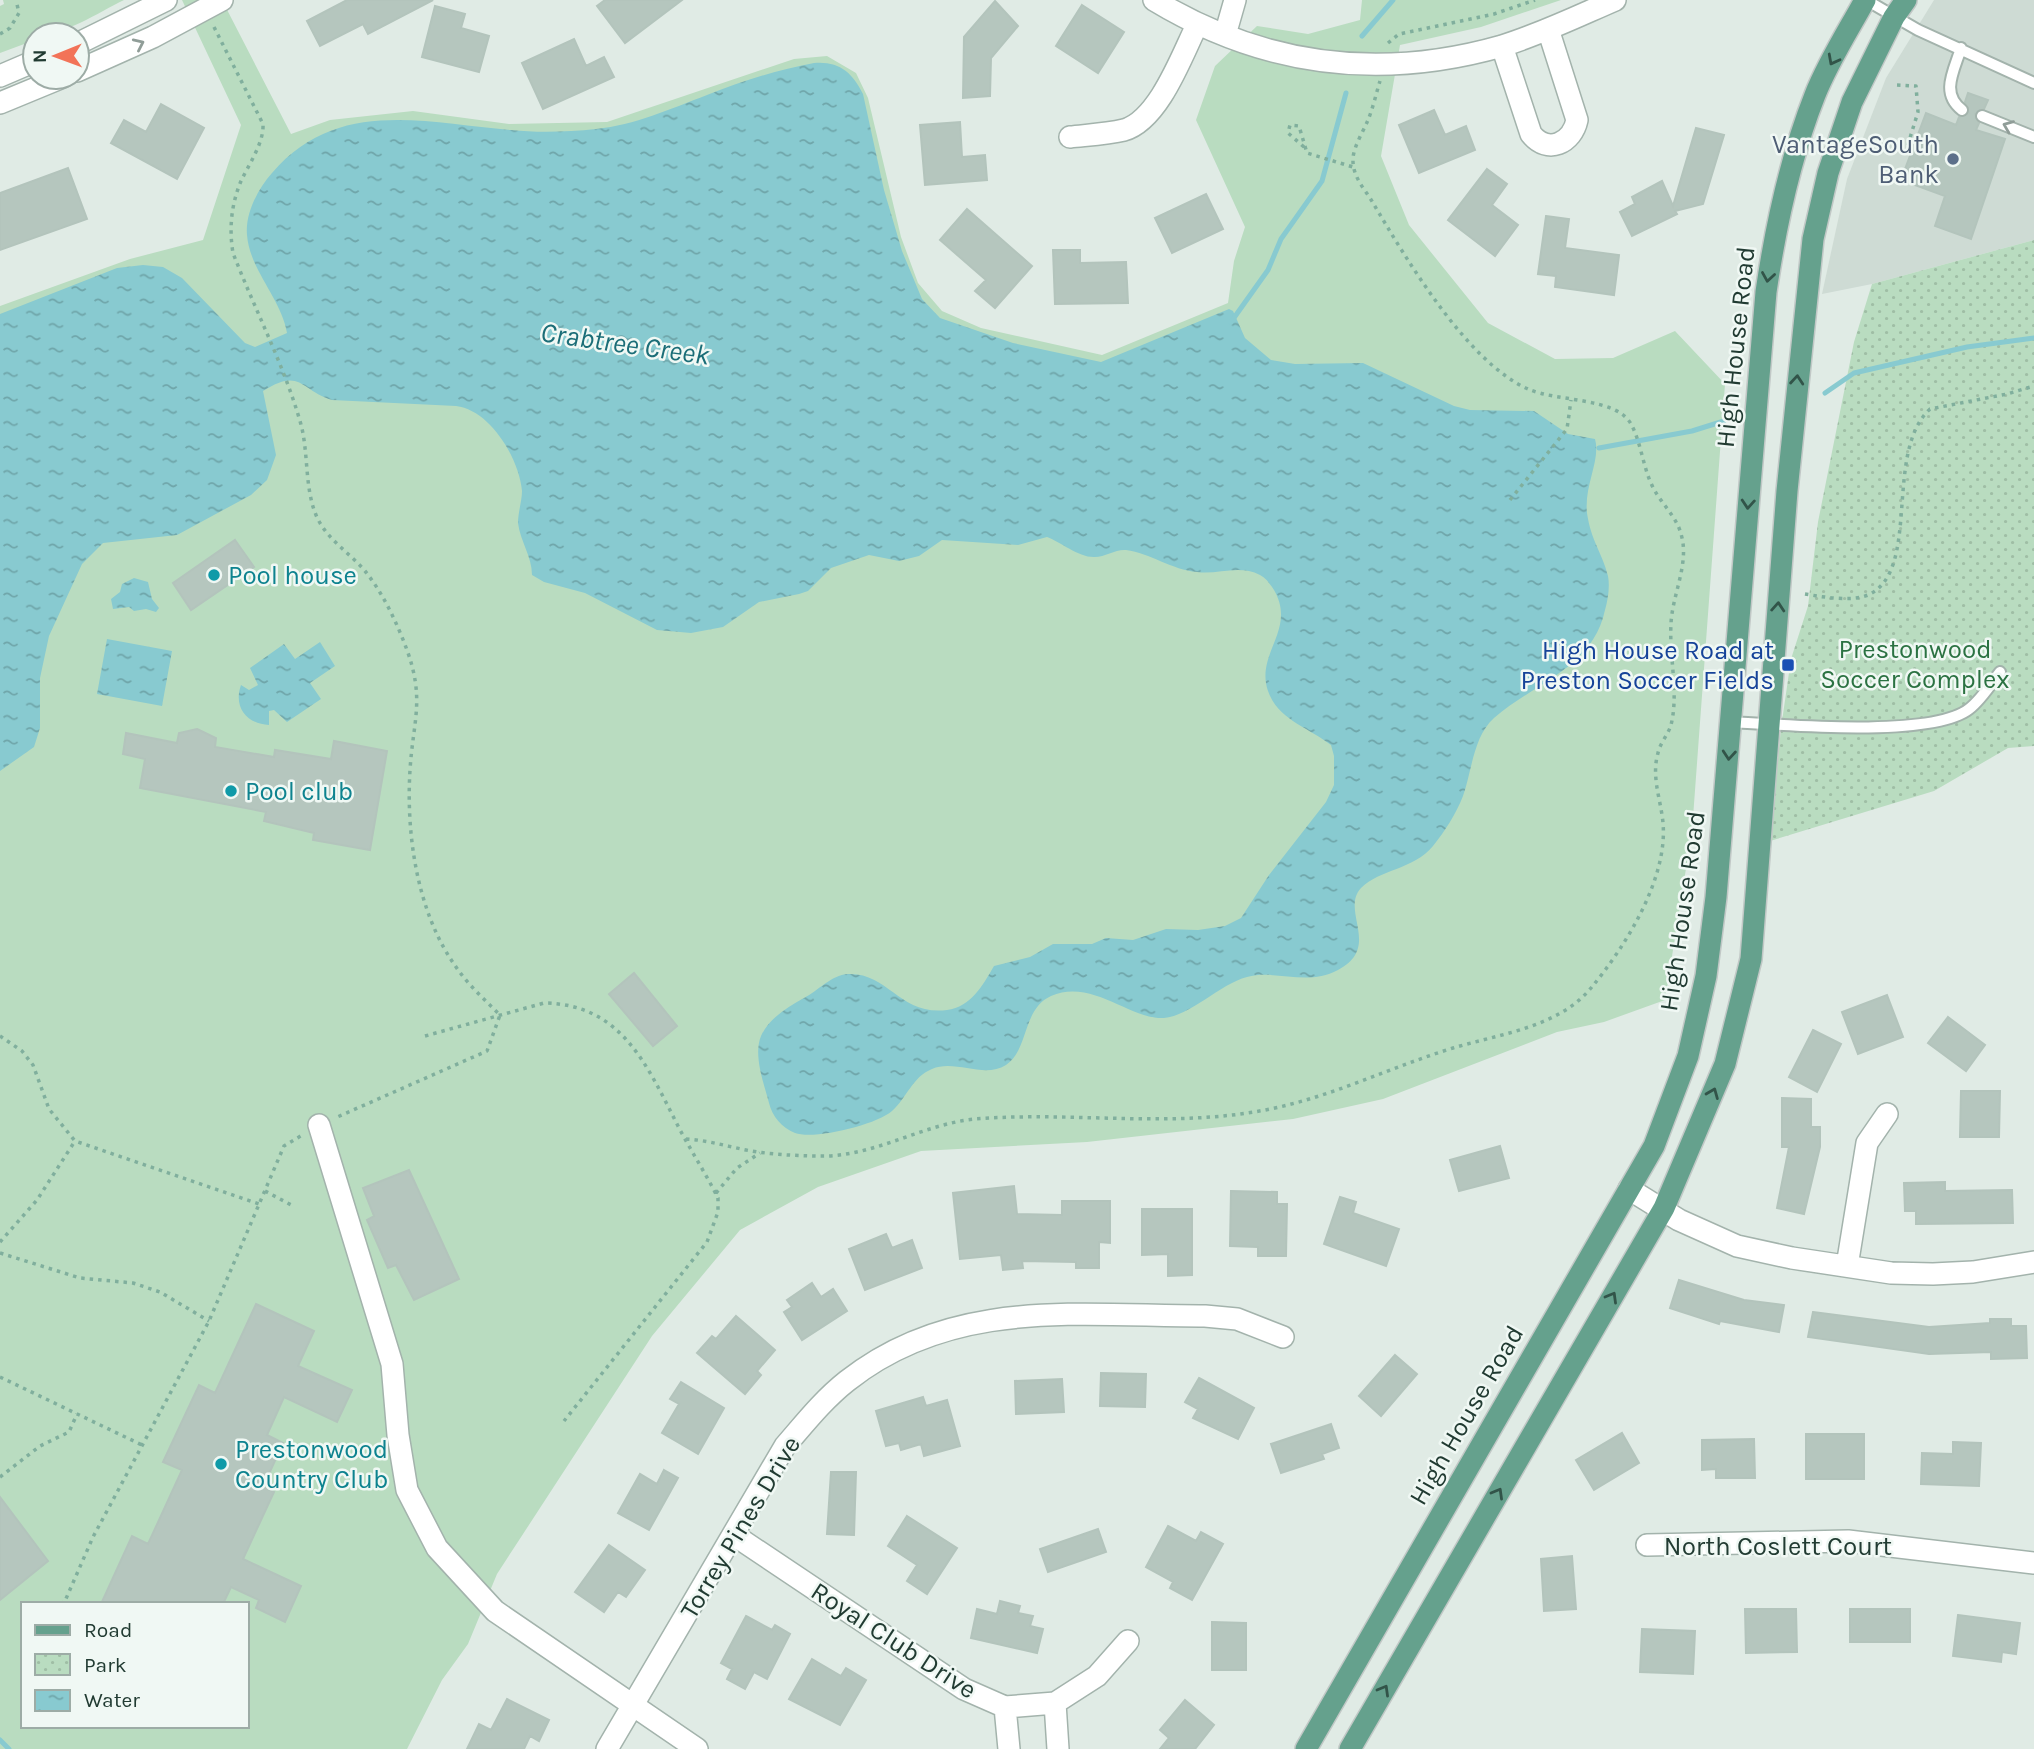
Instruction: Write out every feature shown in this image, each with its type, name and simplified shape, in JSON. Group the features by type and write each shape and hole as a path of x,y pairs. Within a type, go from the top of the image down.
{"main road":[{"name":"High House Road","path":"1306,1749 1654,1146 1691,1043 1706,976 1716,897 1764,306 1774,234 1790,170 1816,92 1865,0"},
{"path":"1350,1749 1664,1208 1725,1064 1751,959 1787,491 1813,239 1839,137 1852,102 1900,8"}],"street":[{"path":"91,37 166,0"},
{"path":"1225,35 1235,0"},
{"path":"1164,2 1197,25 1225,35 1301,60 1348,64 1435,61 1502,46 1615,0"},
{"path":"91,64 214,5"},
{"path":"1070,137 1125,130 1143,119 1158,101 1197,25"},
{"path":"1502,46 1531,134 1538,142 1546,145 1562,142 1575,131 1577,120 1548,29"},
{"path":"0,76 21,67"},
{"path":"0,103 29,91"},
{"path":"1847,1266 1867,1143 1887,1114"},
{"path":"319,1125 392,1364 398,1435 407,1489 437,1548 495,1611 698,1749"},
{"path":"1629,1189 1664,1208 1679,1220 1737,1246 1847,1266 1891,1273 1933,1274 1973,1272 2034,1262"},
{"name":"Torrey Pines Drive","path":"607,1749 785,1446 820,1405 877,1361 960,1324 1006,1316 1205,1316 1237,1319 1283,1337"},
{"name":"Royal Club Drive","path":"734,1535 964,1689 1005,1707 1055,1703 1097,1676 1128,1641"},
{"name":"North Coslett Court","path":"1647,1545 1848,1541 2034,1563"},
{"path":"1055,1703 1058,1749"},
{"path":"1005,1707 1009,1749"}],"lane":[{"path":"1865,0 1900,8 1961,48 2034,83"},
{"path":"1961,48 1948,90 1953,103 1962,110"},
{"path":"1982,116 2034,137"},
{"path":"1732,722 1927,724 1968,710 2000,671"}],"path":[{"path":"0,34 10,28 19,13 16,0"},
{"path":"1384,51 1389,39 1399,34 1494,15 1535,0"},
{"path":"214,5 263,124 261,139 234,203 230,238 242,277 271,340 306,444 311,499 316,516 325,530 376,587 406,650 416,680 419,698 408,802 422,889 437,934 472,988 500,1015"},
{"path":"686,1139 762,1152 834,1156 867,1151 911,1133 970,1120 1063,1116 1181,1118 1266,1110 1357,1085 1414,1060 1539,1023 1566,1011 1587,994 1640,915 1657,871 1664,826 1656,790 1658,752 1670,730 1674,702 1671,622 1684,557 1681,531 1653,488 1630,423 1614,408 1554,399 1523,387 1492,365 1401,253 1355,176 1353,156 1369,118 1381,76"},
{"path":"1897,85 1916,86 1917,112 1905,154"},
{"path":"1304,148 1299,126 1290,125 1288,133 1307,153 1354,167"},
{"path":"1805,594 1866,596 1877,590 1897,559 1903,482 1912,433 1930,408 2007,394 2034,386"},
{"path":"1510,500 1567,429 1572,400"},
{"path":"425,1037 500,1015 554,1003 583,1008 600,1017 624,1036 648,1067 716,1194 718,1212 707,1242 564,1421"},
{"path":"63,1602 93,1537 209,1321 284,1146 319,1125 488,1051 500,1015"},
{"path":"0,1036 22,1051 33,1065 49,1109 75,1141 260,1204"},
{"path":"0,1242 37,1200 75,1141"},
{"path":"716,1194 737,1168 762,1152"},
{"path":"265,1191 295,1207"},
{"path":"0,1253 79,1278 121,1281 146,1287 209,1321"},
{"path":"0,1377 142,1445"},
{"path":"0,1477 40,1446 69,1432 77,1414"}],"shaded area":[{"path":"1934,0 2034,0 2034,240 1872,284 1822,294 1847,179 1886,78"}],"green space":[{"path":"3,0 124,0 83,21 21,21 21,45 0,53 0,6 4,4"},
{"name":"Prestonwood Country Club","path":"182,0 222,0 291,134 330,120 413,111 509,124 607,122 794,59 827,56 856,73 868,98 901,237 918,283 942,311 981,328 1102,355 1228,303 1234,261 1245,227 1196,120 1215,66 1257,26 1308,34 1360,20 1362,0 1561,0 1481,27 1400,45 1381,156 1409,225 1488,323 1555,359 1613,358 1675,331 1725,384 1692,831 1665,1000 1604,1022 1557,1032 1383,1099 1293,1119 1087,1142 921,1151 818,1187 740,1230 652,1336 497,1574 468,1644 442,1680 407,1749 0,1749 0,306 130,259 203,240 241,125"},
{"name":"Prestonwood Soccer Complex","path":"2034,240 2034,746 2008,748 1934,791 1770,841 1791,659 1808,606 1818,522 1854,342 1872,284"}],"water":[{"name":"Crabtree Creek","path":"814,63 838,66 849,74 863,94 884,190 902,251 922,299 940,318 1013,343 1101,362 1229,309 1233,311 1245,338 1271,360 1295,364 1363,363 1454,406 1470,410 1534,411 1568,434 1595,439 1596,455 1587,513 1609,584 1606,606 1598,630 1588,646 1560,673 1510,706 1487,726 1477,744 1460,803 1433,846 1416,860 1377,877 1361,888 1355,907 1359,940 1351,961 1338,970 1314,977 1247,977 1226,986 1184,1012 1164,1018 1138,1013 1081,992 1051,996 1035,1010 1019,1050 1006,1065 988,1070 950,1066 932,1069 919,1077 892,1111 873,1121 830,1133 804,1135 790,1131 778,1121 770,1108 759,1061 761,1036 780,1014 836,977 862,975 917,1007 947,1010 970,1000 994,966 1030,957 1053,944 1092,944 1106,938 1133,940 1166,929 1198,930 1225,926 1241,918 1269,875 1326,802 1334,785 1334,756 1331,745 1287,716 1279,709 1268,691 1265,677 1267,665 1281,617 1280,604 1274,590 1260,575 1244,570 1205,573 1188,571 1126,550 1089,557 1047,537 1018,545 942,540 919,556 899,561 869,555 831,568 808,591 759,602 723,627 691,633 657,630 585,593 544,582 532,575 518,523 522,491 520,478 501,438 480,416 456,406 332,400 293,381 276,384 263,391 276,455 267,480 251,495 177,535 103,543 82,564 49,636 40,678 40,728 34,747 0,771 0,314 117,268 143,265 163,267 182,278 245,343 255,347 287,333 279,308 259,273 249,248 247,227 250,210 257,194 272,173 297,149 325,133 354,124 384,120 415,120 532,132 610,127 652,116 760,76"},
{"path":"134,578 148,582 152,599 159,608 156,612 146,609 134,611 129,607 113,609 111,599 120,592 122,584"},
{"path":"107,639 172,651 162,706 97,694"},
{"path":"320,642 335,666 310,683 321,699 287,722 274,710 269,711 269,725 248,718 241,707 239,693 241,685 249,690 258,685 250,668 284,644 295,659"}],"building":[{"path":"347,0 433,0 368,34 363,24 320,46 307,21"},
{"path":"605,0 682,0 625,43 597,6"},
{"path":"995,1 1018,26 991,58 990,96 963,98 964,37"},
{"path":"1082,5 1124,32 1098,73 1056,46"},
{"path":"435,6 465,14 461,28 489,36 479,72 422,57"},
{"path":"574,39 586,66 604,57 614,77 543,109 522,63"},
{"name":"VantageSouth Bank","path":"1968,93 1988,100 1984,109 1975,114 1979,123 1976,130 2005,139 1971,239 1935,226 1945,196 1901,180 1926,113 1956,125 1959,117 1969,113 1965,102"},
{"path":"161,104 204,128 177,179 111,143 124,120 146,132"},
{"path":"1434,110 1445,135 1466,126 1475,150 1419,173 1399,125"},
{"path":"960,122 962,157 985,155 987,180 925,185 920,125"},
{"path":"1696,128 1724,135 1703,204 1675,211 1677,214 1632,236 1620,212 1635,204 1632,197 1662,181 1673,206"},
{"path":"68,168 87,219 0,250 0,193"},
{"path":"1487,169 1507,184 1492,205 1518,225 1495,256 1448,220"},
{"path":"1206,194 1223,229 1172,253 1155,218"},
{"path":"967,209 1032,266 995,308 975,291 986,280 940,240"},
{"path":"1546,216 1569,219 1565,248 1619,255 1614,295 1555,287 1556,276 1538,274"},
{"path":"1053,250 1080,250 1080,263 1126,262 1128,303 1055,304"},
{"name":"Pool house","path":"235,540 254,567 191,610 173,583"},
{"name":"Pool club","path":"197,729 216,738 215,747 274,757 275,750 331,759 334,741 387,751 370,850 313,840 314,833 264,821 266,812 140,788 145,759 123,754 126,733 177,743 179,733"},
{"path":"634,973 677,1026 653,1046 609,994"},
{"path":"1887,995 1903,1037 1858,1054 1842,1012"},
{"path":"1948,1017 1985,1045 1966,1071 1928,1043"},
{"path":"1813,1030 1841,1044 1817,1092 1789,1077"},
{"path":"1961,1091 2000,1091 1999,1137 1960,1137"},
{"path":"1782,1098 1811,1099 1811,1127 1820,1127 1820,1147 1804,1214 1777,1208 1789,1147 1782,1147"},
{"path":"1500,1146 1509,1178 1459,1191 1450,1160"},
{"path":"409,1170 459,1279 414,1300 396,1265 388,1268 367,1220 374,1216 363,1188"},
{"path":"1945,1182 1945,1191 2012,1190 2013,1223 1916,1224 1916,1211 1905,1211 1904,1183"},
{"path":"1014,1186 1017,1214 1062,1215 1062,1201 1110,1201 1110,1243 1099,1242 1099,1268 1076,1268 1076,1262 1022,1261 1023,1268 1003,1270 1001,1255 960,1259 953,1193"},
{"path":"1231,1191 1277,1192 1277,1204 1287,1204 1286,1256 1258,1256 1258,1247 1230,1246"},
{"path":"1340,1197 1356,1202 1353,1213 1399,1229 1386,1266 1324,1244"},
{"path":"1142,1209 1192,1209 1192,1275 1168,1276 1168,1254 1142,1255"},
{"path":"886,1234 892,1248 912,1240 922,1268 865,1290 849,1249"},
{"path":"1679,1280 1744,1300 1784,1305 1779,1332 1720,1321 1719,1324 1670,1308"},
{"path":"812,1283 821,1297 833,1289 847,1311 802,1340 784,1312 792,1307 787,1300"},
{"name":"Prestonwood Country Club","path":"256,1304 314,1331 298,1366 352,1390 337,1422 284,1397 267,1435 283,1443 263,1487 274,1492 243,1559 301,1586 285,1622 256,1608 259,1600 231,1587 224,1602 102,1602 132,1536 148,1544 182,1470 163,1462 199,1385 215,1393"},
{"path":"1813,1312 1929,1327 2011,1319 2011,1326 2026,1326 2027,1358 1991,1359 1991,1352 1929,1354 1808,1337"},
{"path":"736,1316 775,1350 757,1371 761,1375 745,1394 697,1353 712,1336 716,1339"},
{"path":"1395,1355 1417,1374 1381,1416 1359,1396"},
{"path":"1101,1373 1146,1374 1145,1407 1100,1406"},
{"path":"1199,1378 1254,1408 1238,1439 1193,1418 1198,1409 1185,1402"},
{"path":"1062,1379 1064,1412 1016,1414 1015,1381"},
{"path":"681,1382 724,1408 698,1454 662,1433 679,1404 670,1399"},
{"path":"923,1397 926,1406 947,1400 960,1446 924,1456 921,1444 901,1450 899,1443 886,1446 876,1411"},
{"path":"1331,1424 1339,1448 1322,1454 1324,1459 1281,1473 1271,1444"},
{"path":"1622,1433 1639,1463 1594,1490 1576,1460"},
{"path":"1806,1434 1864,1434 1864,1479 1806,1479"},
{"path":"1754,1439 1755,1478 1716,1478 1716,1469 1702,1470 1702,1440"},
{"path":"1953,1442 1981,1443 1979,1486 1921,1484 1922,1453 1953,1454"},
{"path":"664,1470 678,1478 649,1530 618,1513 640,1474 657,1484"},
{"path":"831,1472 856,1472 854,1535 827,1534"},
{"path":"0,1497 48,1561 0,1600"},
{"path":"907,1516 957,1548 927,1594 907,1581 917,1565 888,1546"},
{"path":"1168,1526 1196,1541 1201,1532 1223,1544 1192,1600 1170,1588 1173,1582 1146,1567"},
{"path":"1098,1529 1106,1552 1048,1572 1040,1549"},
{"path":"609,1545 645,1570 626,1597 618,1592 604,1612 575,1592"},
{"path":"1572,1556 1576,1609 1544,1611 1541,1559"},
{"path":"1000,1601 1020,1606 1018,1613 1033,1616 1030,1626 1043,1629 1037,1653 971,1638 977,1609 997,1614"},
{"path":"1745,1609 1796,1609 1797,1652 1746,1653"},
{"path":"1850,1609 1910,1609 1910,1642 1850,1642"},
{"path":"1958,1615 2020,1623 2016,1654 2002,1652 2001,1662 1953,1656"},
{"path":"746,1616 772,1630 775,1625 790,1634 767,1679 754,1672 745,1689 727,1679 732,1669 721,1663"},
{"path":"1212,1622 1246,1623 1246,1670 1212,1670"},
{"path":"1642,1629 1695,1631 1693,1674 1640,1672"},
{"path":"812,1659 841,1676 846,1668 866,1680 840,1725 789,1699"},
{"path":"507,1699 549,1720 539,1741 530,1736 524,1749 467,1749 479,1724 491,1730"},
{"path":"1185,1700 1214,1725 1195,1749 1160,1749 1169,1738 1160,1730"}],"waterway":[{"path":"1362,36 1393,0"},
{"path":"1231,322 1268,270 1281,239 1322,181 1346,93"},
{"path":"1825,393 1854,373 1967,347 2034,338"},
{"path":"1599,448 1692,431 1724,421"},
{"path":"0,1740 9,1749"}],"place":[{"name":"VantageSouth Bank","path":"1953,159"},
{"name":"Pool house","path":"214,575"},
{"name":"High House Road at Preston Soccer Fields","path":"1788,665"},
{"name":"Pool club","path":"231,791"},
{"name":"Prestonwood Country Club","path":"221,1464"}]}
